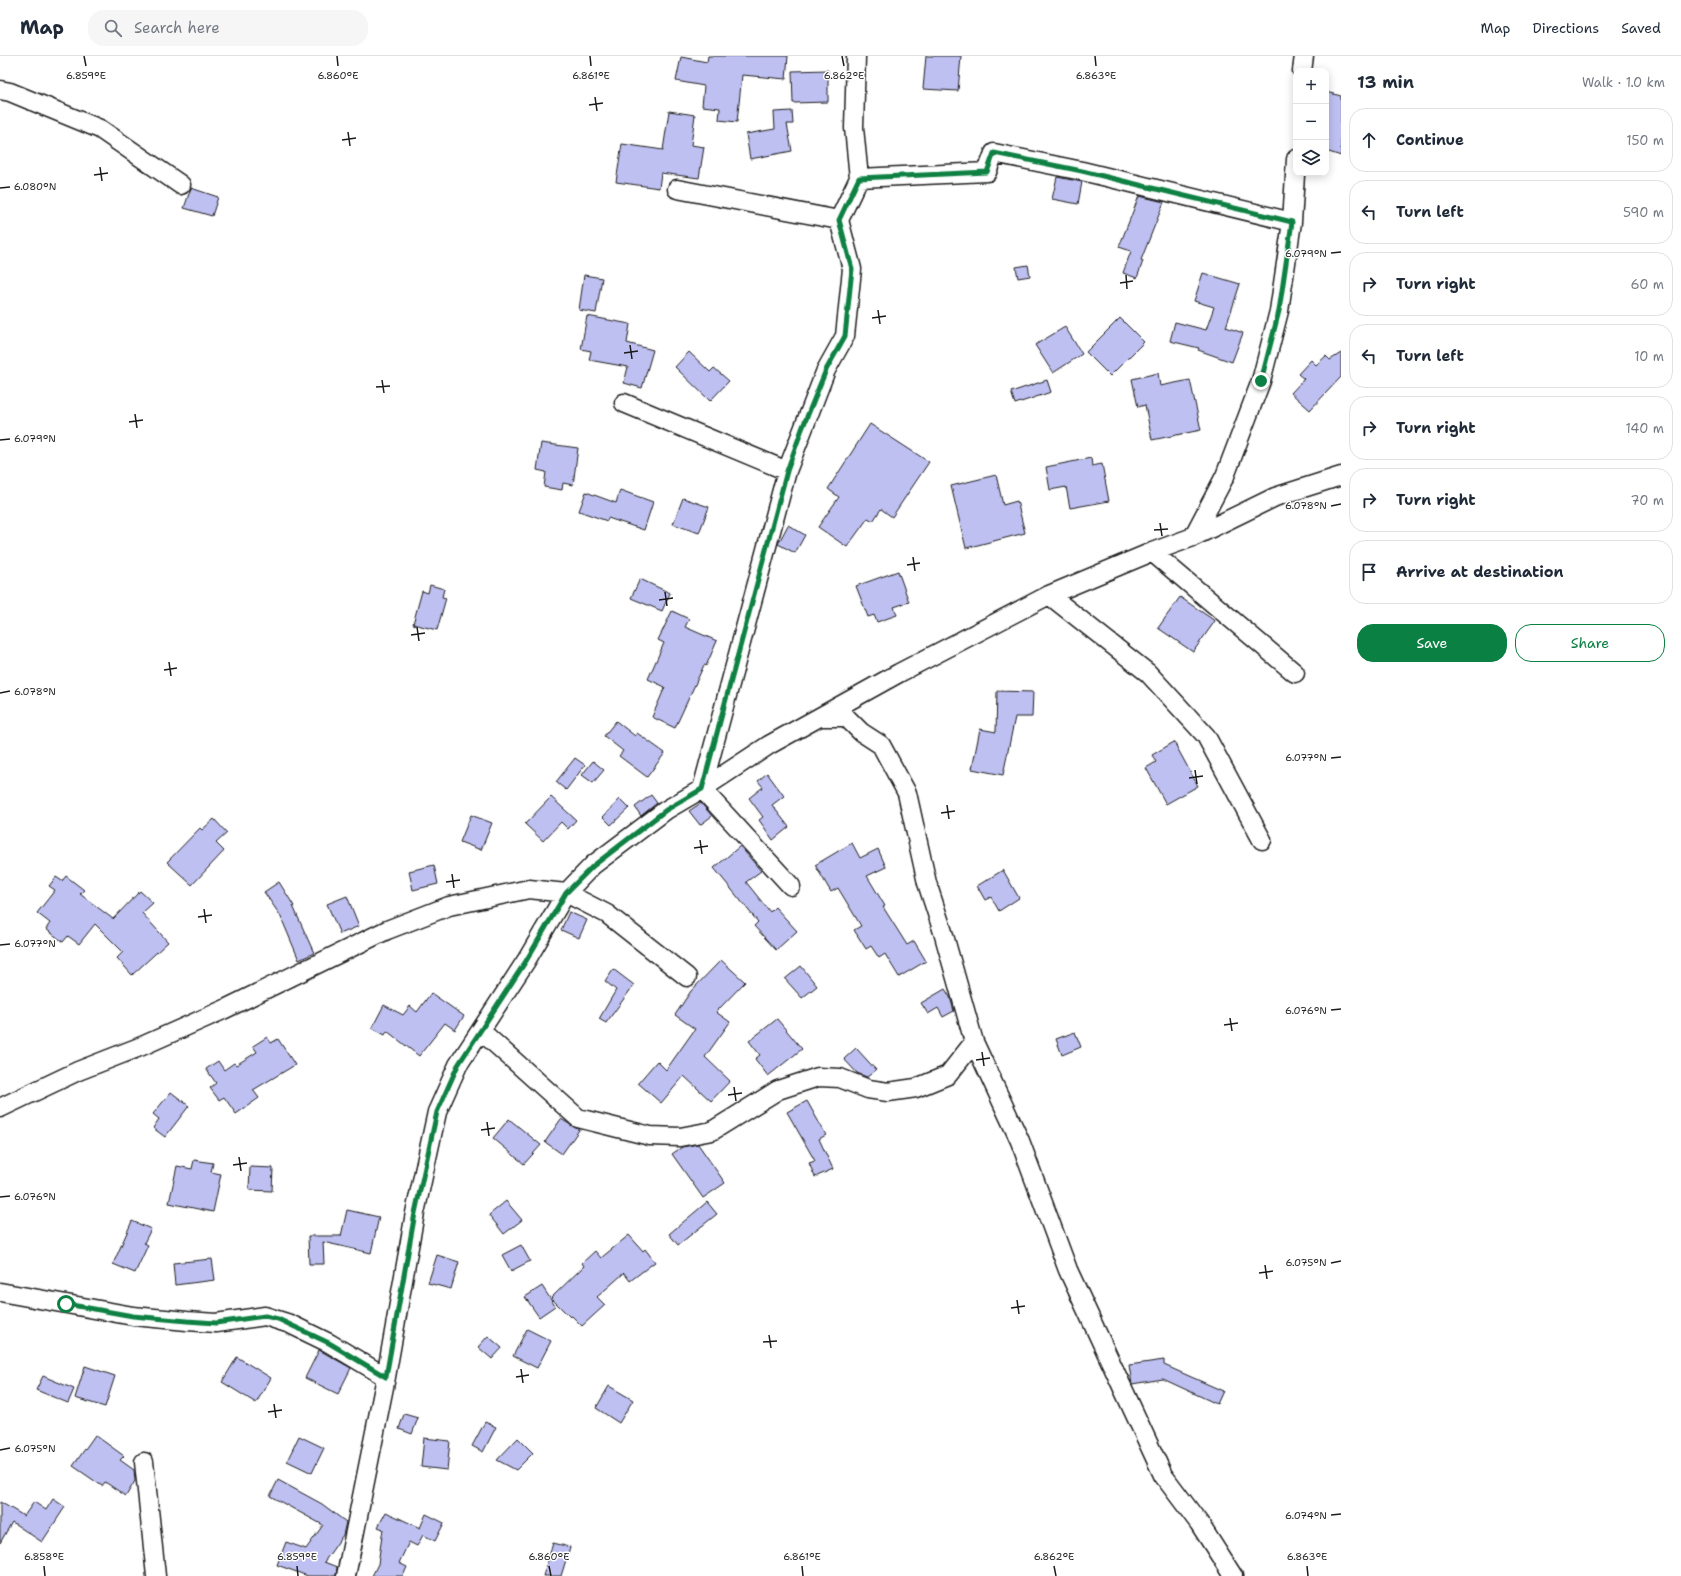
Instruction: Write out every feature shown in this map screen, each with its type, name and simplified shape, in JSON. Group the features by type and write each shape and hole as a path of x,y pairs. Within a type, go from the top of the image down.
{"street":[{"path":"702,789 787,471 826,370 845,336 852,269 839,220 859,178 854,128 856,56"},
{"path":"1302,68 1304,56"},
{"path":"0,90 10,92 100,128 181,185"},
{"path":"859,178 987,172 994,153 1082,171 1292,222"},
{"path":"1193,537 1225,476 1261,381 1279,311 1292,222 1295,176"},
{"path":"677,189 839,220"},
{"path":"624,403 787,471"},
{"path":"346,1576 386,1377 415,1213 437,1112 458,1065 526,961 566,893 593,866 666,810 702,789 770,745 899,673 1049,596 1152,552 1193,537 1275,497 1341,476"},
{"path":"1152,552 1295,673"},
{"path":"1049,596 1148,672 1206,736 1262,840"},
{"path":"821,717 846,717 861,732 881,745 908,792 918,846 927,883 943,932 974,1042 1020,1141 1068,1270 1163,1475 1198,1523 1233,1576"},
{"path":"702,789 792,886"},
{"path":"0,1108 78,1071 142,1046 223,1010 387,930 449,906 529,889 566,893 607,914 687,977"},
{"path":"481,1031 578,1118 650,1136 680,1137 712,1131 778,1090 818,1077 840,1078 868,1088 888,1092 916,1088 948,1075 974,1042"},
{"path":"0,1292 141,1317 216,1323 265,1316 278,1319 329,1343 386,1377"},
{"path":"144,1462 156,1576"}],"building":[{"path":"708,56 788,56 786,79 742,75 737,122 719,120 720,108 702,106 704,86 676,81 681,57 707,62"},
{"path":"926,56 961,56 958,91 923,89"},
{"path":"828,70 828,102 793,103 792,71"},
{"path":"1329,93 1341,96 1341,156 1329,152"},
{"path":"669,111 695,115 691,145 704,147 699,178 661,173 659,188 616,182 622,144 663,150"},
{"path":"792,111 793,124 787,124 792,151 750,159 746,134 775,129 774,112"},
{"path":"1057,177 1082,182 1078,204 1052,199"},
{"path":"191,188 218,197 212,216 184,208"},
{"path":"1139,196 1164,202 1141,260 1143,261 1137,278 1123,273 1131,251 1119,247"},
{"path":"1028,265 1030,276 1018,278 1016,267"},
{"path":"1203,273 1240,284 1226,327 1243,333 1232,362 1198,350 1199,348 1170,341 1175,322 1206,330 1214,307 1194,301"},
{"path":"584,275 602,278 596,313 579,310"},
{"path":"587,316 630,324 627,343 653,350 642,388 624,383 628,367 589,360 591,351 581,349"},
{"path":"1120,318 1144,342 1110,376 1086,352"},
{"path":"1065,327 1082,354 1053,373 1035,345"},
{"path":"689,352 710,372 714,368 729,381 710,401 675,367"},
{"path":"1341,353 1341,377 1310,410 1291,393 1304,379 1298,374 1311,360 1316,365 1326,356 1330,360"},
{"path":"1158,373 1160,386 1190,380 1201,430 1152,440 1145,405 1138,407 1132,379"},
{"path":"1047,380 1051,392 1015,404 1011,392"},
{"path":"870,424 929,462 892,517 881,509 873,521 868,518 847,547 818,527 839,497 828,489"},
{"path":"541,443 578,448 573,485 563,483 562,490 544,487 546,472 537,470"},
{"path":"1091,458 1092,466 1102,464 1109,501 1070,508 1066,487 1050,490 1046,467"},
{"path":"996,475 1003,505 1017,501 1025,533 966,548 951,486"},
{"path":"620,490 653,502 644,530 608,518 607,521 579,511 586,492 616,503"},
{"path":"683,498 709,507 699,533 673,524"},
{"path":"788,525 805,535 795,553 778,544"},
{"path":"898,571 909,602 894,607 897,615 877,622 874,615 868,617 856,586"},
{"path":"640,579 670,593 662,611 631,598"},
{"path":"430,585 444,589 442,597 446,598 437,630 413,624 422,591 428,593"},
{"path":"1180,597 1215,621 1193,652 1158,628"},
{"path":"672,611 689,619 685,627 717,641 706,666 704,665 675,728 652,717 665,687 648,679 664,643 658,640"},
{"path":"997,691 1033,692 1032,717 1015,717 1003,775 972,769 980,729 996,732"},
{"path":"616,721 635,736 637,733 665,753 647,777 619,756 623,751 604,736"},
{"path":"1174,742 1198,786 1166,804 1146,768 1156,762 1152,755"},
{"path":"575,758 585,765 566,790 556,782"},
{"path":"593,761 604,770 593,783 582,775"},
{"path":"767,773 784,796 772,805 789,827 773,840 759,820 763,817 749,798 763,787 758,781"},
{"path":"651,795 657,803 641,816 635,807"},
{"path":"551,797 576,820 568,829 561,822 543,841 525,824"},
{"path":"620,799 629,808 611,825 603,817"},
{"path":"701,803 712,816 700,825 689,811"},
{"path":"471,815 492,823 481,850 460,842"},
{"path":"214,819 227,833 216,843 224,851 192,885 167,862 200,828 202,830"},
{"path":"852,843 860,858 878,849 886,867 867,876 885,906 883,907 907,945 914,941 926,961 899,977 885,954 879,958 871,946 866,949 854,930 861,926 838,888 831,892 815,865"},
{"path":"740,846 761,871 746,882 770,912 775,907 797,931 776,950 754,926 758,922 714,868"},
{"path":"434,865 438,884 413,890 409,871"},
{"path":"1003,870 1019,898 999,911 991,897 985,900 977,886"},
{"path":"66,876 84,890 80,894 113,919 140,891 153,903 142,913 168,942 132,975 117,958 123,952 95,924 79,944 68,936 63,942 46,929 50,923 37,913 55,890 49,886 56,877 62,881"},
{"path":"279,882 294,906 314,953 299,960 280,915 264,892"},
{"path":"347,896 359,926 340,934 327,904"},
{"path":"569,912 587,920 579,938 561,930"},
{"path":"721,960 745,982 716,1012 730,1022 705,1057 730,1081 711,1101 684,1076 661,1103 638,1083 657,1061 666,1070 695,1029 675,1015 691,991"},
{"path":"801,966 817,986 802,998 785,979"},
{"path":"613,969 634,985 606,1023 599,1019 616,990 605,981"},
{"path":"945,989 950,997 954,1011 943,1017 938,1008 928,1014 921,1003"},
{"path":"431,993 464,1016 455,1030 445,1023 419,1056 387,1031 385,1035 372,1028 384,1005 403,1015 410,1006 417,1012"},
{"path":"777,1019 802,1049 768,1076 755,1059 760,1055 749,1041"},
{"path":"1075,1032 1081,1047 1062,1055 1056,1039"},
{"path":"267,1037 271,1043 278,1039 295,1065 253,1090 259,1098 236,1114 224,1097 219,1100 210,1088 216,1083 206,1069 218,1061 224,1070 234,1063 236,1065 257,1052 253,1046"},
{"path":"856,1048 876,1070 867,1077 857,1073 844,1059"},
{"path":"171,1092 189,1106 165,1137 153,1128 159,1119 153,1114"},
{"path":"807,1101 826,1135 819,1139 833,1169 815,1177 809,1163 815,1161 787,1112"},
{"path":"509,1119 541,1145 524,1164 493,1138"},
{"path":"561,1119 579,1130 562,1154 545,1142"},
{"path":"698,1144 725,1183 703,1198 672,1154 682,1147"},
{"path":"194,1160 213,1163 211,1172 221,1174 213,1212 169,1203 177,1166 192,1169"},
{"path":"250,1167 273,1168 272,1191 249,1190"},
{"path":"506,1201 522,1220 504,1234 489,1215"},
{"path":"707,1202 717,1214 678,1245 669,1234"},
{"path":"347,1210 379,1217 371,1253 323,1242 324,1264 309,1264 308,1236 341,1236"},
{"path":"132,1221 151,1229 144,1243 148,1245 135,1273 113,1264"},
{"path":"629,1235 643,1251 645,1249 655,1262 630,1281 624,1273 597,1297 605,1305 582,1326 572,1316 570,1317 551,1298 584,1266 582,1263 595,1251 601,1258"},
{"path":"521,1245 530,1261 511,1271 502,1255"},
{"path":"437,1255 459,1262 451,1289 428,1283"},
{"path":"212,1259 215,1280 175,1285 173,1263"},
{"path":"542,1286 555,1306 539,1317 525,1297"},
{"path":"527,1329 551,1341 537,1368 513,1356"},
{"path":"488,1336 502,1348 492,1359 478,1347"},
{"path":"319,1350 351,1368 338,1394 305,1378"},
{"path":"237,1357 271,1378 256,1403 222,1382"},
{"path":"1164,1360 1164,1365 1223,1391 1217,1404 1163,1379 1132,1384 1129,1365"},
{"path":"85,1366 115,1376 105,1407 75,1398"},
{"path":"43,1376 74,1389 68,1403 36,1390"},
{"path":"609,1386 633,1400 619,1423 596,1408"},
{"path":"404,1414 418,1418 412,1434 399,1429"},
{"path":"485,1422 496,1427 483,1452 472,1446"},
{"path":"95,1435 124,1456 120,1460 134,1470 135,1481 126,1496 105,1482 102,1486 73,1466"},
{"path":"299,1436 324,1448 312,1473 287,1461"},
{"path":"424,1438 450,1441 447,1470 421,1467"},
{"path":"518,1438 533,1453 516,1470 497,1460"},
{"path":"278,1480 322,1504 346,1522 343,1535 324,1562 337,1567 336,1576 308,1576 277,1565 286,1542 306,1549 323,1525 270,1496"},
{"path":"53,1499 65,1507 42,1542 12,1522 0,1543 0,1502 24,1516 34,1502 46,1510"},
{"path":"386,1512 420,1528 426,1514 444,1523 435,1541 423,1535 417,1546 409,1542 399,1563 407,1567 403,1576 372,1576 378,1564 383,1529 378,1527"},
{"path":"553,1543 570,1547 561,1576 543,1576"}],"route":[{"path":"66,1304 133,1316 216,1323 265,1316 290,1324 329,1343 386,1377 415,1213 437,1112 458,1065 526,961 566,893 593,866 666,810 702,789 787,471 826,370 845,336 852,269 839,220 859,178 987,172 994,153 1082,171 1292,222 1279,311 1261,381"}]}
